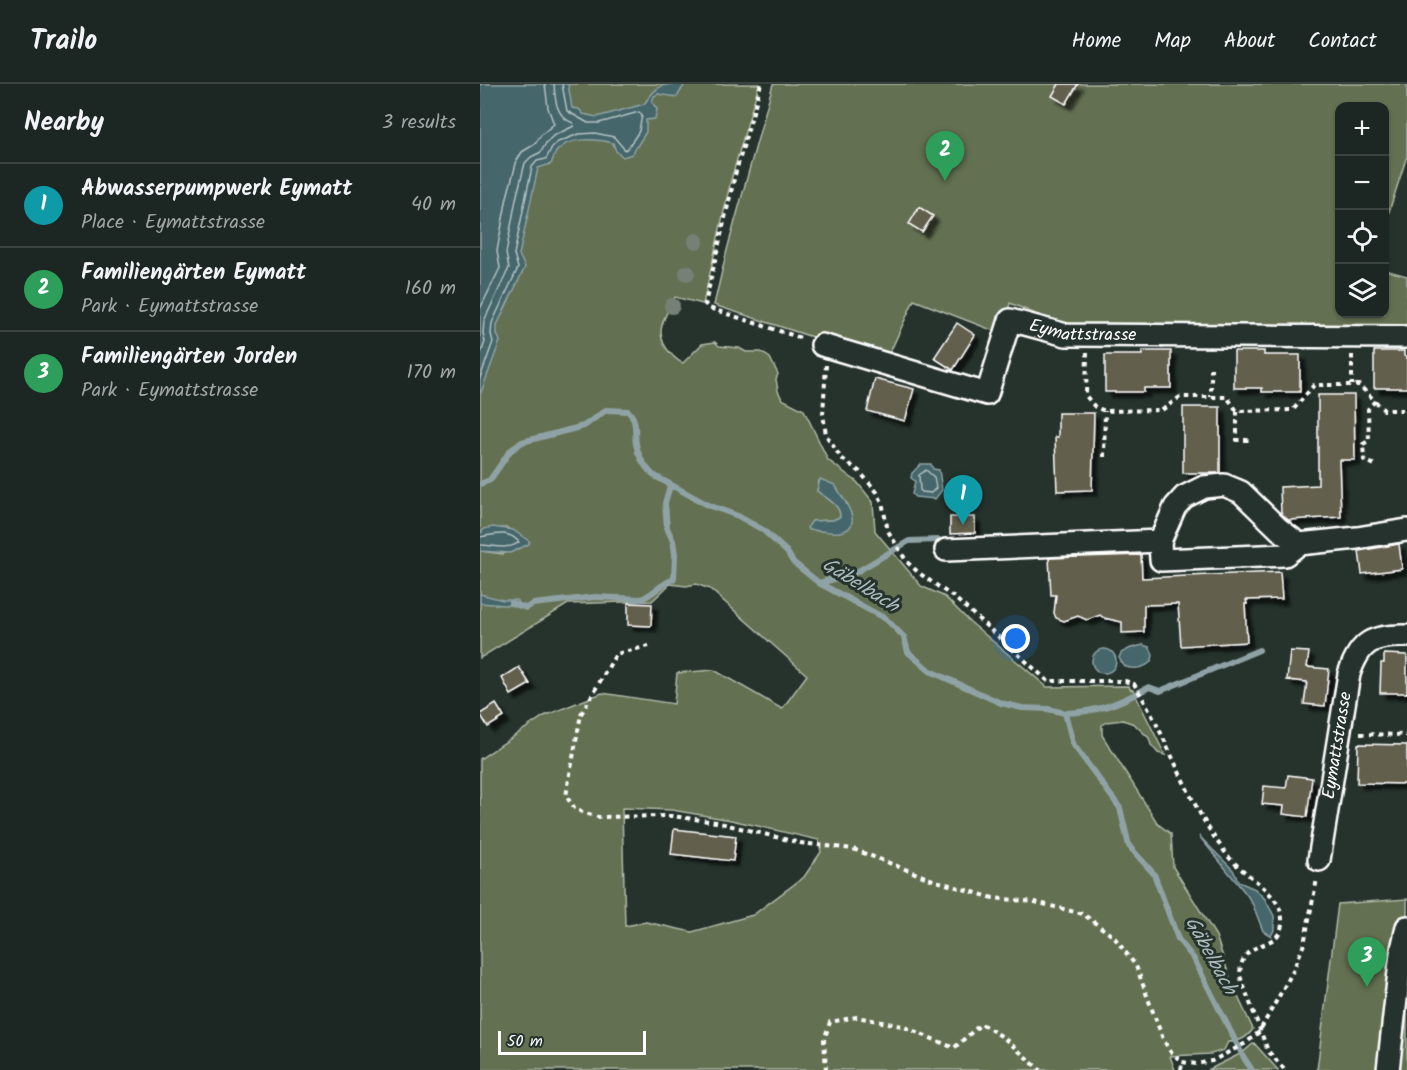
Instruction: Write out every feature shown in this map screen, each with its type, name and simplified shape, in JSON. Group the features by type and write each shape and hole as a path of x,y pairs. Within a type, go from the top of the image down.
{"street":[{"name":"Eymattstrasse","path":"825,346 987,394 1010,320 1066,335 1407,337"},
{"path":"1299,544 1279,529 1241,492 1224,485 1204,487 1174,507 1160,541 1161,560 1285,555 1299,544 1407,530"},
{"path":"946,550 1160,541"},
{"name":"Eymattstrasse","path":"1319,860 1353,661 1366,643 1378,637 1407,636"},
{"path":"1388,1070 1401,954 1407,927"}],"path":[{"path":"761,84 735,175 705,304 709,308 825,346 823,414 826,435 840,458 859,471 878,492 886,526 902,554 919,573 956,599 1048,681 1131,682 1138,691 1197,812 1234,863 1268,891 1280,910 1282,926 1278,938 1254,948 1241,963 1242,984 1259,1032 1268,1051 1285,1070"},
{"path":"1087,335 1086,396 1095,407 1105,411 1162,410 1179,397 1227,397 1238,411 1237,440 1250,440"},
{"path":"1352,337 1352,385"},
{"path":"1211,369 1211,397"},
{"path":"1238,411 1293,410 1314,385 1359,385 1384,410 1407,411"},
{"path":"1375,401 1368,410 1369,441 1363,444 1364,460 1377,466"},
{"path":"1104,458 1105,411"},
{"path":"649,646 616,654 581,714 566,796 576,810 598,817 672,816 716,822 800,843 853,849 933,880 993,898 1035,902 1083,914 1114,937 1136,966 1163,1039 1170,1051 1182,1062 1196,1064 1212,1061 1246,1043 1259,1032 1292,973 1304,944 1319,860"},
{"path":"1353,734 1407,735"},
{"path":"826,1070 824,1040 830,1022 857,1017 902,1026 954,1048 981,1024 1003,1037 1040,1070"},
{"path":"1180,1070 1182,1062"}],"green space":[{"path":"480,84 759,84 731,180 703,304 675,297 662,326 662,340 665,347 683,363 702,344 715,342 719,346 739,348 746,352 761,352 770,358 778,374 776,379 782,399 804,410 828,460 857,482 873,502 875,531 921,586 945,597 969,621 1047,687 1129,686 1133,690 1165,755 1158,753 1151,745 1149,738 1134,724 1123,720 1106,722 1102,725 1102,735 1158,824 1171,834 1173,867 1216,936 1232,984 1253,1029 1242,1039 1228,1042 1224,1050 1211,1054 1170,1056 1175,1070 480,1070 480,759 544,716 602,693 674,704 677,673 714,670 782,709 807,675 710,589 696,584 686,586 670,584 652,601 568,604 480,658 480,551 503,554 529,542 507,528 484,529 480,534","holes":["819,481 835,485 848,505 839,532 810,530 812,521 833,520 840,517 836,505 817,491","622,808 672,810 731,820 819,840 821,852 804,877 753,915 692,932 646,922 625,926"]},
{"path":"773,84 1407,84 1407,156 1389,212 1389,102 1335,102 1335,318 1389,318 1389,271 1407,276 1407,330 1071,329 1010,303 1002,334 914,300 886,361 714,305"},
{"path":"1407,899 1407,1070 1317,1070 1338,904"},
{"path":"1254,1043 1278,1070 1208,1070 1242,1053"}],"water":[{"path":"480,84 568,84 572,108 579,109 583,114 597,117 644,104 661,86 685,84 677,97 658,94 654,96 652,102 657,109 655,119 646,120 646,132 632,154 623,157 616,151 613,143 599,140 576,141 562,146 554,155 551,164 538,168 519,255 525,267 497,325 500,341 480,395"},
{"path":"921,464 931,464 933,469 939,470 942,490 935,499 915,497 912,494 915,481 911,478 912,473"},
{"path":"820,479 835,485 847,504 852,518 851,525 847,529 832,532 807,528 812,521 833,520 840,517 836,505 817,491"},
{"path":"493,527 513,530 529,541 529,544 510,553 480,551 480,534 484,529"},
{"path":"480,594 503,600 517,600 517,606 480,603"},
{"path":"1143,645 1149,647 1152,653 1153,658 1150,662 1136,668 1124,666 1119,658 1121,653"},
{"path":"1104,649 1112,653 1116,661 1112,669 1104,673 1096,669 1092,661 1096,653"},
{"path":"1199,836 1233,870 1239,882 1255,889 1265,899 1274,916 1274,930 1271,936 1263,931 1247,895"}],"building":[{"path":"1059,84 1078,84 1066,104 1052,96"},
{"path":"919,207 933,216 922,232 909,224"},
{"path":"957,323 975,335 953,370 934,358"},
{"path":"1142,351 1171,351 1171,388 1144,388 1144,392 1105,392 1105,355 1142,355"},
{"path":"1234,351 1264,351 1264,355 1300,355 1300,392 1262,392 1262,388 1234,388"},
{"path":"1374,351 1404,351 1404,356 1407,356 1407,388 1374,388"},
{"path":"875,379 914,389 905,421 867,411"},
{"path":"1318,395 1354,395 1355,460 1339,460 1341,517 1288,520 1281,513 1280,487 1318,485"},
{"path":"1183,407 1220,407 1220,473 1183,473"},
{"path":"1058,413 1094,413 1092,490 1057,491 1055,437 1058,437"},
{"path":"950,517 975,517 975,533 950,534"},
{"path":"1399,544 1402,569 1362,574 1359,551"},
{"path":"1141,555 1142,578 1280,572 1282,599 1246,600 1247,642 1181,646 1178,604 1144,605 1144,632 1122,633 1122,622 1100,615 1087,620 1078,616 1064,621 1056,618 1054,613 1056,595 1051,595 1049,558"},
{"path":"628,603 652,604 651,626 628,625"},
{"path":"1290,651 1309,652 1307,667 1329,669 1325,706 1304,704 1307,682 1287,680"},
{"path":"1384,654 1407,655 1407,693 1380,693 1381,663 1384,663"},
{"path":"519,667 530,684 511,695 502,678"},
{"path":"496,704 504,717 488,727 480,714"},
{"path":"1358,744 1407,745 1407,784 1357,783"},
{"path":"1288,775 1312,778 1307,817 1283,814 1284,806 1262,804 1264,786 1286,788"},
{"path":"674,829 736,836 733,861 671,854"}],"waterway":[{"name":"Gäbelbach","path":"480,484 490,480 510,451 522,442 584,426 606,410 628,411 634,422 638,453 644,465 653,475 708,505 738,516 763,530 787,552 793,562 819,583 886,619 904,637 908,652 930,671 1001,703 1065,713 1073,744 1120,808 1129,846 1154,874 1178,939 1194,959 1252,1070"},
{"path":"511,603 526,608 533,604 595,597 641,599 674,579 675,554 673,541 667,528 665,503 670,486"},
{"path":"819,583 853,574 909,541 939,540"},
{"path":"1065,713 1109,706 1149,687 1160,691 1259,650"}],"place":[{"name":"Familiengärten Eymatt","path":"945,181"},
{"name":"Abwasserpumpwerk Eymatt","path":"963,525"},
{"name":"Familiengärten Jorden","path":"1367,987"}]}
